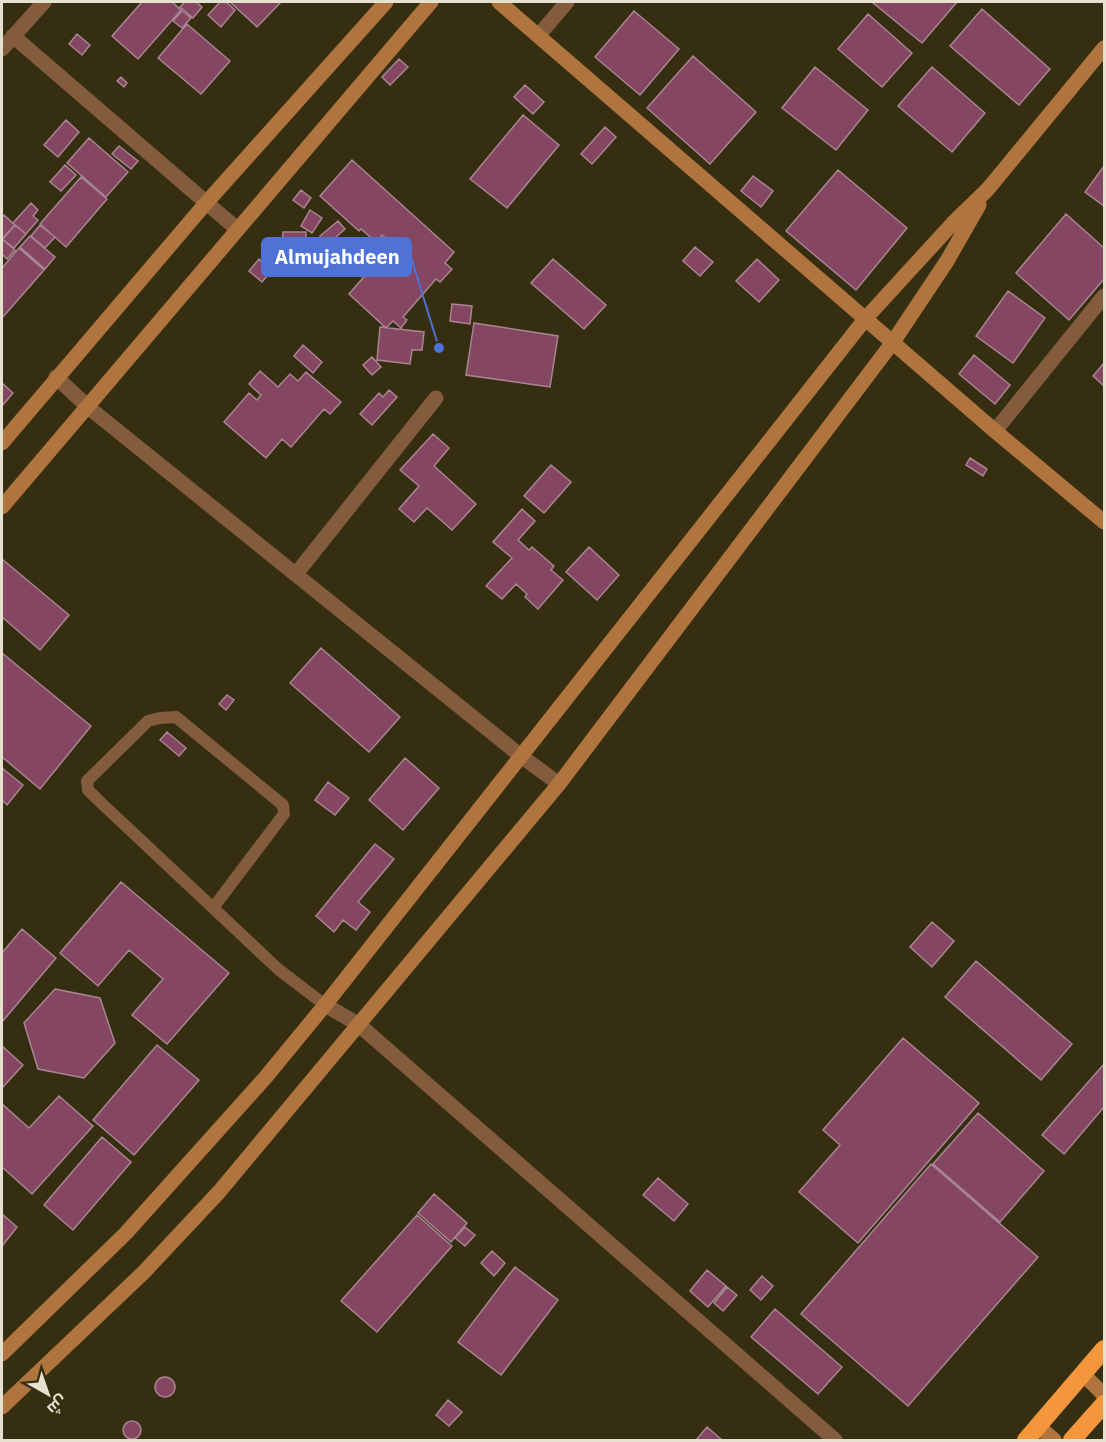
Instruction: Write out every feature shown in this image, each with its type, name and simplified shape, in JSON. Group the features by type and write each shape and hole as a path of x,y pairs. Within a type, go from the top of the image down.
{"highway":[{"path":"1026,1440 1104,1349"},
{"path":"1072,1440 1104,1404"}],"street":[{"path":"2,49 44,2"},
{"path":"2,443 206,202 386,2"},
{"path":"2,507 431,2"},
{"path":"499,2 995,431 1104,522"},
{"path":"539,35 567,2"},
{"path":"13,36 237,229"},
{"path":"2,1354 126,1233 265,1078 326,1005 866,318 953,223 988,189 1104,48"},
{"path":"2,1407 144,1272 212,1200 559,784 893,342 942,270 988,189"},
{"path":"995,431 1104,296"},
{"path":"56,377 88,407 521,756 559,784"},
{"path":"296,574 436,398"},
{"path":"326,1005 358,1024 835,1440"},
{"path":"1083,1374 1104,1395"},
{"path":"1038,1426 1054,1440"}],"lane":[{"path":"213,908 284,814 283,805 176,717 148,721 87,781 88,790 213,908 278,969 326,1005"}],"building":[{"path":"142,2 172,2 181,10 138,59 112,36"},
{"path":"185,2 196,2 202,7 193,18 180,7"},
{"path":"220,2 226,2 235,10 221,27 208,15"},
{"path":"230,2 281,2 257,27"},
{"path":"872,2 957,2 922,43"},
{"path":"982,9 1050,69 1019,105 950,46"},
{"path":"182,11 191,18 182,28 173,21"},
{"path":"634,11 679,49 640,95 595,57"},
{"path":"868,14 912,53 882,87 838,49"},
{"path":"187,24 230,61 201,94 158,58"},
{"path":"77,34 90,45 82,55 69,44"},
{"path":"693,56 756,112 710,164 647,108"},
{"path":"399,59 408,67 390,85 382,77"},
{"path":"815,67 868,110 836,150 782,108"},
{"path":"932,67 985,113 952,152 898,106"},
{"path":"121,77 127,83 124,87 117,81"},
{"path":"525,85 544,102 533,114 514,97"},
{"path":"523,115 559,145 507,208 470,179"},
{"path":"66,120 79,132 58,157 44,145"},
{"path":"605,127 616,137 592,164 581,154"},
{"path":"89,138 128,172 106,197 67,163"},
{"path":"119,146 138,161 131,169 112,154"},
{"path":"352,160 454,252 445,263 452,269 440,282 436,279 403,317 407,320 401,328 393,321 386,328 349,294 369,271 374,275 398,249 382,235 376,242 361,229 359,231 320,196"},
{"path":"65,165 76,175 61,191 50,182"},
{"path":"1104,166 1104,206 1085,192"},
{"path":"838,170 907,228 856,290 786,231"},
{"path":"753,176 773,191 761,207 741,191"},
{"path":"81,177 107,199 66,247 40,224"},
{"path":"301,190 311,198 304,208 293,200"},
{"path":"31,203 38,210 33,216 38,220 26,234 13,223"},
{"path":"310,210 322,218 312,233 301,226"},
{"path":"1066,214 1104,248 1104,279 1069,320 1016,273"},
{"path":"4,215 15,225 2,240 2,218"},
{"path":"338,221 345,229 327,245 320,236"},
{"path":"15,225 26,234 14,248 2,239"},
{"path":"40,225 55,237 45,248 31,236"},
{"path":"283,232 306,232 306,250 282,249"},
{"path":"30,236 55,257 45,269 20,247"},
{"path":"2,239 15,250 7,259 2,254"},
{"path":"695,247 713,262 700,276 683,261"},
{"path":"19,248 44,270 2,318 2,268"},
{"path":"259,259 272,270 262,282 249,271"},
{"path":"553,259 606,305 584,329 531,283"},
{"path":"757,259 779,280 759,302 736,281"},
{"path":"1008,291 1045,318 1013,363 976,336"},
{"path":"452,304 472,306 470,324 450,321"},
{"path":"474,323 558,336 550,387 466,375"},
{"path":"380,327 424,332 422,350 412,350 410,364 377,360"},
{"path":"303,345 322,362 313,373 294,356"},
{"path":"974,355 1010,385 995,404 959,374"},
{"path":"372,357 381,367 372,375 363,365"},
{"path":"1104,363 1104,386 1093,376"},
{"path":"260,371 278,387 290,374 298,381 306,372 341,402 330,414 324,409 291,447 282,439 266,458 224,422 249,393 257,400 261,395 249,384"},
{"path":"2,383 13,393 2,406"},
{"path":"389,390 397,397 372,425 360,414 379,393 383,397"},
{"path":"433,434 449,448 434,466 476,504 452,530 427,508 414,522 399,509 419,486 400,470"},
{"path":"970,458 987,469 983,476 966,465"},
{"path":"551,465 571,482 544,513 524,496"},
{"path":"522,509 535,521 518,540 529,550 532,547 554,566 551,570 563,580 538,609 525,597 527,594 516,584 502,599 486,586 512,558 493,542"},
{"path":"589,547 619,575 597,600 566,572"},
{"path":"2,559 69,615 40,650 2,617"},
{"path":"321,648 400,717 369,752 290,683"},
{"path":"2,653 91,726 40,789 2,757"},
{"path":"227,695 234,700 226,710 219,704"},
{"path":"167,732 186,748 179,756 160,740"},
{"path":"405,758 439,788 403,830 369,800"},
{"path":"2,768 23,785 7,805 2,800"},
{"path":"328,782 349,798 335,815 315,800"},
{"path":"375,844 394,859 358,902 370,912 356,930 343,920 334,932 316,916"},
{"path":"121,882 229,973 167,1044 132,1015 163,979 129,950 98,986 60,953"},
{"path":"932,922 954,941 932,967 910,947"},
{"path":"22,929 56,958 2,1022 2,953"},
{"path":"976,961 1072,1044 1041,1080 945,997"},
{"path":"55,989 100,998 115,1043 84,1078 38,1069 24,1023"},
{"path":"903,1038 979,1103 858,1243 799,1192 840,1145 823,1130"},
{"path":"157,1045 199,1080 134,1155 93,1120"},
{"path":"2,1046 23,1065 2,1088"},
{"path":"1104,1064 1104,1107 1064,1154 1042,1135"},
{"path":"59,1096 93,1126 32,1194 2,1167 2,1104 29,1128"},
{"path":"978,1113 1044,1171 1000,1222 933,1164"},
{"path":"102,1137 131,1162 73,1230 44,1205"},
{"path":"931,1164 1038,1257 908,1406 801,1314"},
{"path":"658,1178 688,1204 674,1221 643,1195"},
{"path":"434,1194 467,1223 451,1242 418,1213"},
{"path":"2,1214 17,1227 2,1246"},
{"path":"417,1215 452,1246 377,1332 341,1301"},
{"path":"465,1227 475,1235 465,1246 455,1238"},
{"path":"492,1251 505,1263 494,1276 481,1263"},
{"path":"515,1267 558,1300 501,1375 458,1342"},
{"path":"707,1270 726,1286 708,1307 690,1291"},
{"path":"762,1276 773,1286 761,1300 750,1290"},
{"path":"727,1287 737,1295 723,1311 714,1303"},
{"path":"775,1309 842,1367 818,1394 751,1337"},
{"path":"165,1377 172,1380 175,1387 172,1394 165,1397 158,1394 155,1387 158,1380"},
{"path":"448,1400 462,1412 449,1426 436,1415"},
{"path":"128,1421 136,1421 141,1426 139,1437 128,1439 123,1434 123,1426"},
{"path":"707,1427 722,1440 696,1440"}],"place":[{"name":"Almujahdeen","path":"439,348"}]}
